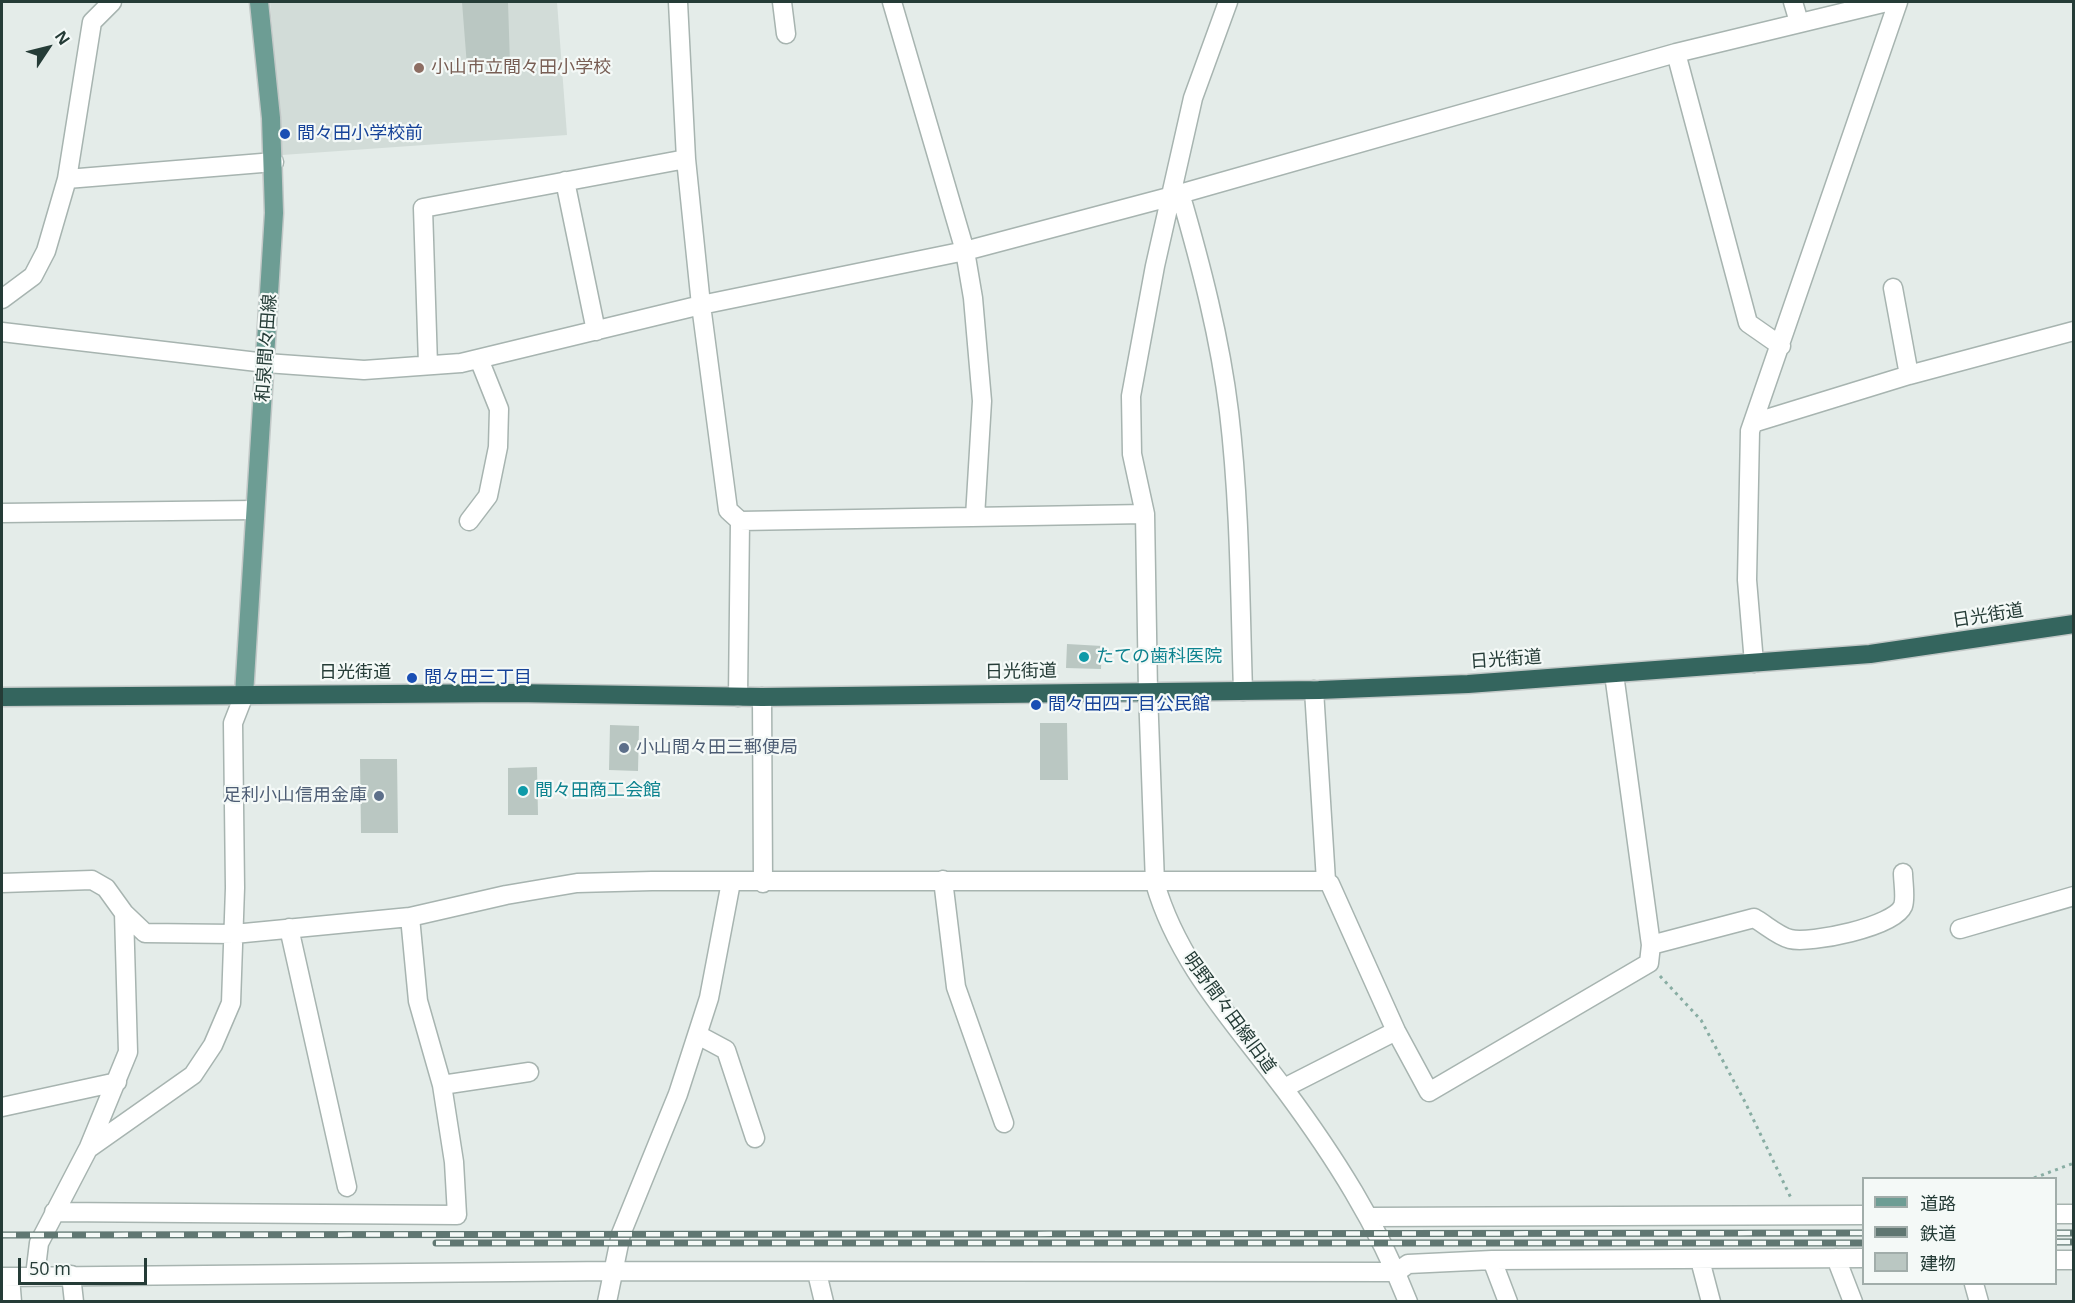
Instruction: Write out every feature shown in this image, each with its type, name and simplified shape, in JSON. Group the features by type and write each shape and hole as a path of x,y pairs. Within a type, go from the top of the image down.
{"highway":[{"name":"日光街道","path":"2,697 513,693 762,697 1314,690 1468,684 1870,654 2073,624"}],"main road":[{"name":"和泉間々田線","path":"244,695 266,363 274,162 259,2"}],"street":[{"path":"4,291 33,276 46,251 67,179 92,22 112,2"},
{"path":"678,2 686,159 701,305 728,510 740,521 1145,514"},
{"path":"782,2 786,34"},
{"path":"892,2 965,250 973,298 982,401 975,517"},
{"name":"明野間々田線旧道","path":"1228,2 1193,98 1175,195 1131,396 1132,454 1145,514 1148,692 1155,883 1162,908 1191,963 1220,1006 1284,1089 1370,1217 1408,1302"},
{"path":"1794,2 1799,22"},
{"path":"2,332 266,363 364,370 479,359 701,305 965,250 1175,195 1676,53 1887,2"},
{"path":"1754,663 1746,580 1750,431 1898,2"},
{"path":"1676,53 1748,323 1781,346"},
{"path":"428,365 423,208 686,159"},
{"path":"67,179 274,162"},
{"path":"565,181 596,331"},
{"path":"1175,195 1206,283 1229,409 1236,476 1243,691"},
{"path":"1893,288 1910,375"},
{"path":"1753,423 1910,375 2073,331"},
{"path":"469,521 488,496 498,447 499,409 479,359"},
{"path":"2,513 255,510"},
{"path":"738,697 740,521"},
{"path":"2,883 92,880 106,888 124,913 145,933 234,934 410,917 506,895 577,883 944,880 1155,883 1326,881 1330,884 1396,1031 1429,1092 1649,963 1651,945 1614,674"},
{"path":"1314,690 1326,881"},
{"path":"88,1149 193,1075 213,1045 231,1003 234,934 233,723 244,695"},
{"path":"762,697 763,883"},
{"path":"1651,945 1754,918 1787,939 1803,941 1865,928 1896,914 1903,905 1903,873"},
{"path":"944,880 956,987 1004,1123"},
{"path":"607,1302 621,1234 678,1094 709,998 731,882"},
{"path":"1960,929 2073,896"},
{"path":"35,1276 39,1243 88,1149 128,1052 124,913"},
{"path":"54,1212 457,1215 454,1162 442,1085 418,1001 410,917"},
{"path":"289,928 347,1187"},
{"path":"1284,1089 1396,1031"},
{"path":"698,1035 726,1050 755,1138"},
{"path":"442,1085 529,1071"},
{"path":"2,1107 117,1082"},
{"path":"2057,1214 2073,1214"},
{"path":"1370,1217 1862,1215"},
{"path":"1836,1258 1853,1302"},
{"path":"12,1302 6,1277 613,1271 1396,1272 1408,1264 1492,1260 1862,1258"},
{"path":"1492,1260 1508,1302"},
{"path":"1700,1260 1711,1302"},
{"path":"2057,1260 2073,1260"},
{"path":"817,1273 824,1302"},
{"path":"71,1275 74,1302"},
{"path":"1974,1285 1979,1302"}],"path":[{"path":"1649,963 1701,1020 1745,1102 1795,1206 1795,1215"},
{"path":"2039,1177 2073,1163"}],"shaded area":[{"name":"小山市立間々田小学校","path":"270,2 557,2 567,135 282,155"}],"building":[{"path":"462,2 508,2 510,64 467,66"},
{"name":"たての歯科医院","path":"1067,644 1102,646 1101,669 1066,668"},
{"path":"1040,723 1067,723 1068,780 1040,780"},
{"name":"小山間々田三郵便局","path":"610,725 639,726 638,771 609,770"},
{"name":"足利小山信用金庫","path":"360,759 397,759 398,833 361,833"},
{"name":"間々田商工会館","path":"537,767 538,815 508,815 508,768"}],"railway":[{"path":"2,1235 1862,1233"},
{"path":"2057,1233 2074,1233"},
{"path":"2057,1242 2074,1242"},
{"path":"436,1243 1862,1243"}],"place":[{"name":"小山市立間々田小学校","path":"419,68"},
{"name":"間々田小学校前","path":"285,134"},
{"name":"たての歯科医院","path":"1084,657"},
{"name":"間々田三丁目","path":"412,678"},
{"name":"間々田四丁目公民館","path":"1036,705"},
{"name":"小山間々田三郵便局","path":"624,748"},
{"name":"間々田商工会館","path":"523,791"},
{"name":"足利小山信用金庫","path":"379,796"}]}
